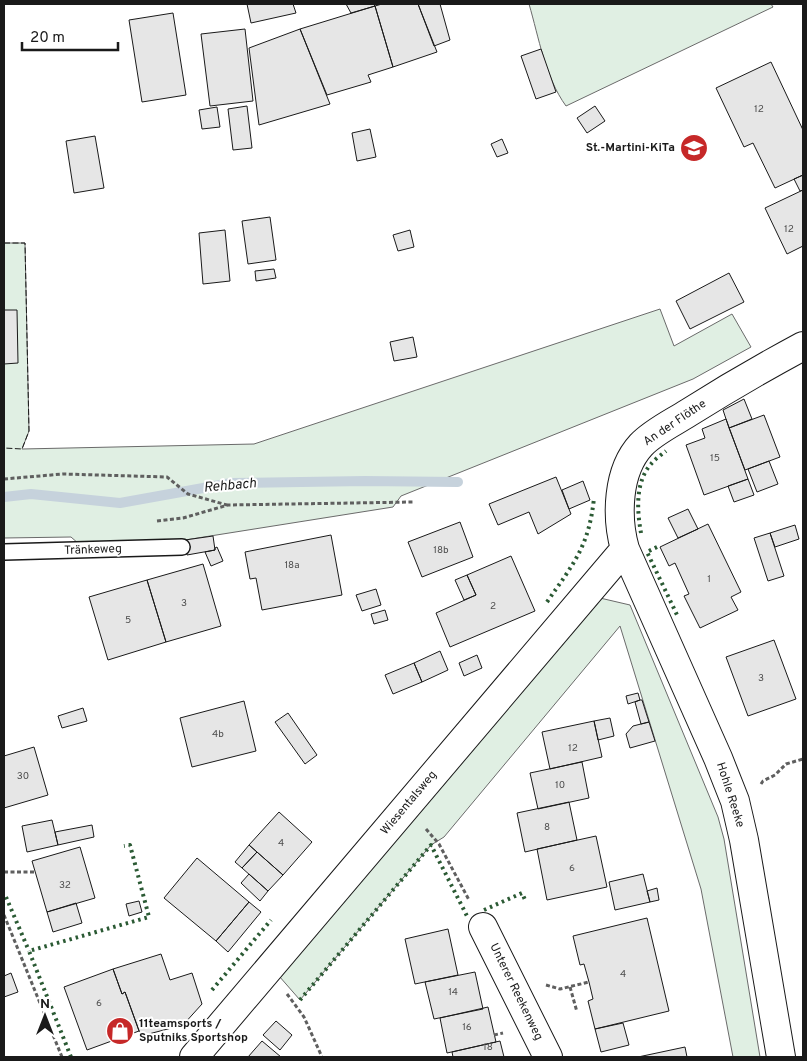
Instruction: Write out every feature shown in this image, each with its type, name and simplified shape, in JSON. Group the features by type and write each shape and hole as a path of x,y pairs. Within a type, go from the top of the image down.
{"street":[{"name":"An der Flöthe","path":"626,549 621,535 622,491 627,466 642,445 668,425 728,388 803,346"},
{"name":"Wiesentalsweg","path":"194,1057 626,549"},
{"name":"Hohle Reeke","path":"626,549 735,801 744,840 781,1057"},
{"name":"Unterer Reekenweg","path":"484,927 548,1057"}],"lane":[{"name":"Tränkeweg","path":"4,552 182,547"}],"path":[{"path":"4,480 63,474 167,478 188,494 228,505 413,502"},
{"path":"762,781 775,776 786,764 803,759"},
{"path":"438,844 484,927"},
{"path":"4,872 36,872"},
{"path":"4,915 62,1057"},
{"path":"570,986 577,1012"},
{"path":"282,988 304,1017 321,1055 315,1057"}],"green space":[{"path":"529,4 771,4 773,7 566,106 548,70"},
{"path":"4,243 25,243 29,431 22,449 254,444 660,309 674,346 732,314 751,347 693,379 401,496 393,507 185,540 79,544 71,537 4,538"},
{"path":"600,598 630,605 718,817 724,839 760,1057 733,1057 701,889 620,626 444,837 431,845 300,1000 279,976"}],"building":[{"path":"247,4 293,4 296,13 251,23"},
{"path":"346,4 373,4 375,6 351,13"},
{"path":"382,4 418,4 437,52 393,67 375,6"},
{"path":"418,4 440,4 450,40 434,46"},
{"path":"375,6 393,67 368,75 371,82 327,95 300,29"},
{"path":"173,13 186,95 142,102 129,20"},
{"path":"245,29 253,101 210,106 201,34"},
{"path":"300,29 330,104 259,125 249,48"},
{"path":"541,49 556,92 536,99 521,56"},
{"path":"771,62 803,130 803,175 775,188 753,143 744,147 716,88"},
{"path":"247,106 252,148 233,150 228,109"},
{"path":"595,106 605,121 587,133 577,118"},
{"path":"217,107 220,127 202,129 199,110"},
{"path":"370,129 376,157 357,161 352,133"},
{"path":"95,136 104,188 74,193 66,141"},
{"path":"502,139 508,153 497,157 491,144"},
{"path":"803,175 803,190 800,191 794,179"},
{"path":"803,190 803,246 787,254 765,208"},
{"path":"270,217 276,260 248,264 242,221"},
{"path":"225,230 230,281 203,284 199,233"},
{"path":"410,230 414,247 398,251 393,235"},
{"path":"274,269 276,278 256,281 255,271"},
{"path":"729,273 744,302 690,329 676,301"},
{"path":"4,310 17,310 18,363 4,364"},
{"path":"413,337 417,357 394,361 390,342"},
{"path":"744,399 752,419 729,428 723,410"},
{"path":"764,415 780,457 745,470 729,428"},
{"path":"726,419 748,479 704,495 686,445 705,438 702,429"},
{"path":"769,461 778,484 757,492 748,469"},
{"path":"556,477 571,514 538,534 529,512 498,525 489,504"},
{"path":"748,479 754,495 734,502 728,486"},
{"path":"583,481 590,500 569,509 562,490"},
{"path":"688,509 698,529 678,538 668,518"},
{"path":"460,522 473,557 422,577 408,542"},
{"path":"708,524 741,592 731,597 738,610 700,628 684,596 689,594 675,563 669,566 660,547"},
{"path":"795,525 799,539 775,547 770,533"},
{"path":"770,533 784,576 768,581 754,538"},
{"path":"331,535 342,595 262,610 256,578 250,579 245,552"},
{"path":"213,536 215,550 187,555 185,540"},
{"path":"217,547 223,561 211,566 205,552 215,550"},
{"path":"511,556 535,611 450,647 436,613 476,595 467,575"},
{"path":"203,564 221,626 166,642 147,580"},
{"path":"467,575 476,595 464,600 455,580"},
{"path":"147,580 166,642 108,660 89,597"},
{"path":"376,589 381,605 362,611 356,595"},
{"path":"385,610 388,620 374,624 371,614"},
{"path":"774,640 796,699 748,716 726,657"},
{"path":"440,651 448,670 422,682 414,663"},
{"path":"477,655 482,668 464,676 459,663"},
{"path":"414,663 422,682 393,694 385,675"},
{"path":"638,693 640,700 628,704 626,696"},
{"path":"642,700 649,722 641,724 635,702"},
{"path":"244,701 256,751 192,767 180,718"},
{"path":"83,708 87,721 62,728 58,716"},
{"path":"288,713 317,755 305,764 275,722"},
{"path":"610,718 614,736 598,740 594,721"},
{"path":"594,721 602,757 550,769 542,732"},
{"path":"649,722 655,741 630,748 626,734 633,726"},
{"path":"34,747 48,795 4,808 4,756"},
{"path":"582,762 589,798 538,809 530,773"},
{"path":"569,802 577,840 525,852 517,813"},
{"path":"279,812 312,842 283,875 249,845"},
{"path":"52,820 58,845 27,852 22,826"},
{"path":"92,825 94,837 58,845 55,832"},
{"path":"596,836 607,887 547,900 537,849"},
{"path":"249,845 257,852 242,868 235,862"},
{"path":"80,847 95,898 47,912 32,861"},
{"path":"257,852 283,875 268,891 242,868"},
{"path":"197,858 249,902 216,941 164,898"},
{"path":"249,874 268,891 260,901 241,883"},
{"path":"643,874 650,902 615,910 609,882"},
{"path":"657,888 659,900 650,902 647,891"},
{"path":"139,901 142,912 129,916 126,904"},
{"path":"249,902 261,912 228,952 216,941"},
{"path":"76,903 82,923 53,932 47,912"},
{"path":"647,918 669,1011 595,1029 588,1001 593,999 589,982 584,964 580,965 573,936"},
{"path":"448,929 458,975 415,984 405,939"},
{"path":"161,954 170,980 192,973 202,1004 183,1025 141,1036 125,992 122,994 113,969"},
{"path":"113,969 122,994 125,992 139,1031 87,1050 64,987"},
{"path":"475,972 483,1009 434,1019 425,982"},
{"path":"11,973 18,992 4,997 4,976"},
{"path":"488,1007 496,1042 447,1053 440,1018"},
{"path":"276,1021 292,1035 280,1050 263,1035"},
{"path":"623,1023 629,1045 601,1052 595,1029"},
{"path":"262,1041 281,1057 248,1057"},
{"path":"500,1041 504,1057 453,1057 452,1052"},
{"path":"685,1047 687,1057 638,1057"}],"waterway":[{"name":"Rehbach","path":"4,497 31,494 120,503 231,483 458,482"}],"hedge":[{"path":"641,533 638,506 642,479 651,464 666,451"},
{"path":"547,602 572,565 584,542 592,515 594,498"},
{"path":"657,547 647,552 678,617"},
{"path":"71,1057 29,951 149,917 130,845 124,846"},
{"path":"300,1000 431,845 468,918"},
{"path":"484,910 522,893 526,902"},
{"path":"6,897 29,951"},
{"path":"212,990 271,920"}],"fence":[{"path":"4,243 25,243 29,431 22,449 4,448"}],"place":[{"name":"St.-Martini-KiTa","path":"694,148"},
{"name":"11teamsports / Sputniks Sportshop","path":"120,1031"}]}
